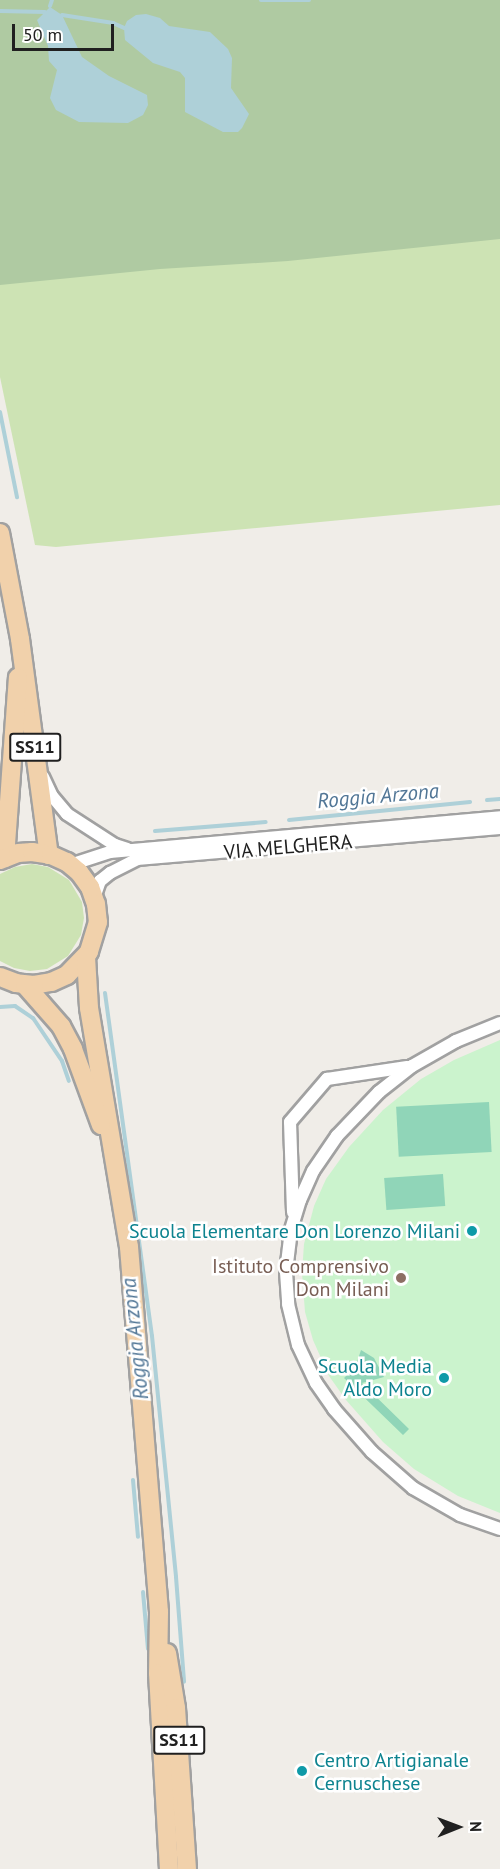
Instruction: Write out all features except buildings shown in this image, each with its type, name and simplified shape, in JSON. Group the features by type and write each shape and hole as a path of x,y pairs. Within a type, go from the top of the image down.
{"main road":[{"name":"SS11","path":"0,533 20,639 49,855"},
{"name":"SS11","path":"0,977 25,985 47,983 59,979 74,970 86,957 96,931 94,897 84,878 70,865 49,855 27,852 2,859 20,639"},
{"name":"SS11","path":"86,957 89,1008 129,1247 159,1612 158,1673 169,1865"},
{"name":"SS11","path":"25,985 49,1010 73,1048 116,1166"},
{"name":"SS11","path":"159,1612 175,1695 187,1869"}],"street":[{"name":"VIA MELGHERA","path":"37,765 52,796 67,814 115,845 137,850"},
{"name":"VIA MELGHERA","path":"70,865 110,852 500,817"},
{"name":"VIA MELGHERA","path":"94,897 100,881 137,858 500,828"},
{"path":"500,1023 456,1041 412,1066 372,1099 330,1145 308,1180 293,1220 286,1262 288,1304 298,1345 321,1392 372,1452 405,1481 451,1510 500,1529"},
{"path":"293,1220 290,1122 327,1078 412,1066"}],"green space":[{"path":"0,0 500,0 500,505 56,547 35,545 0,377"},
{"path":"0,0 500,0 500,239 288,261 160,269 0,285"},
{"path":"32,864 48,867 69,880 82,902 84,918 81,935 68,956 47,969 30,971 14,968 0,961 0,874 15,867"},
{"name":"Istituto Comprensivo Don Milani","path":"500,1040 500,1513 458,1496 414,1469 383,1442 346,1400 329,1376 313,1340 305,1312 302,1273 304,1244 314,1206 326,1179 349,1147 383,1110 421,1079 454,1060"},
{"path":"489,1102 492,1152 399,1157 396,1107"},
{"path":"443,1174 445,1206 386,1210 384,1178"},
{"path":"361,1350 374,1358 384,1377 362,1383 409,1429 403,1435 344,1378 350,1372 353,1374"}],"water":[{"path":"50,7 62,15 82,57 109,76 147,95 148,105 143,115 128,123 79,122 56,110 50,98 57,70 49,61 48,46 37,20"},
{"path":"146,14 160,18 169,26 210,32 228,49 232,58 231,88 249,114 238,132 223,132 185,112 185,78 180,72 153,63 125,40 124,28 127,21 136,15"}],"waterway":[{"path":"50,6 52,0"},
{"path":"261,0 309,0"},
{"path":"0,11 45,12"},
{"path":"62,15 113,23 124,28"},
{"name":"Roggia Arzona","path":"0,412 17,497"},
{"name":"Roggia Arzona","path":"487,800 500,799"},
{"name":"Roggia Arzona","path":"289,820 470,802"},
{"name":"Roggia Arzona","path":"155,831 266,822"},
{"name":"Roggia Arzona","path":"105,993 152,1336 184,1682"},
{"path":"0,1007 15,1006 33,1018 62,1061 69,1081"},
{"path":"133,1480 138,1537"},
{"path":"143,1592 148,1649"}],"place":[{"name":"Scuola Elementare Don Lorenzo Milani","path":"472,1231"},
{"name":"Istituto Comprensivo Don Milani","path":"401,1278"},
{"name":"Scuola Media Aldo Moro","path":"444,1378"},
{"name":"Centro Artigianale Cernuschese","path":"302,1771"}]}
